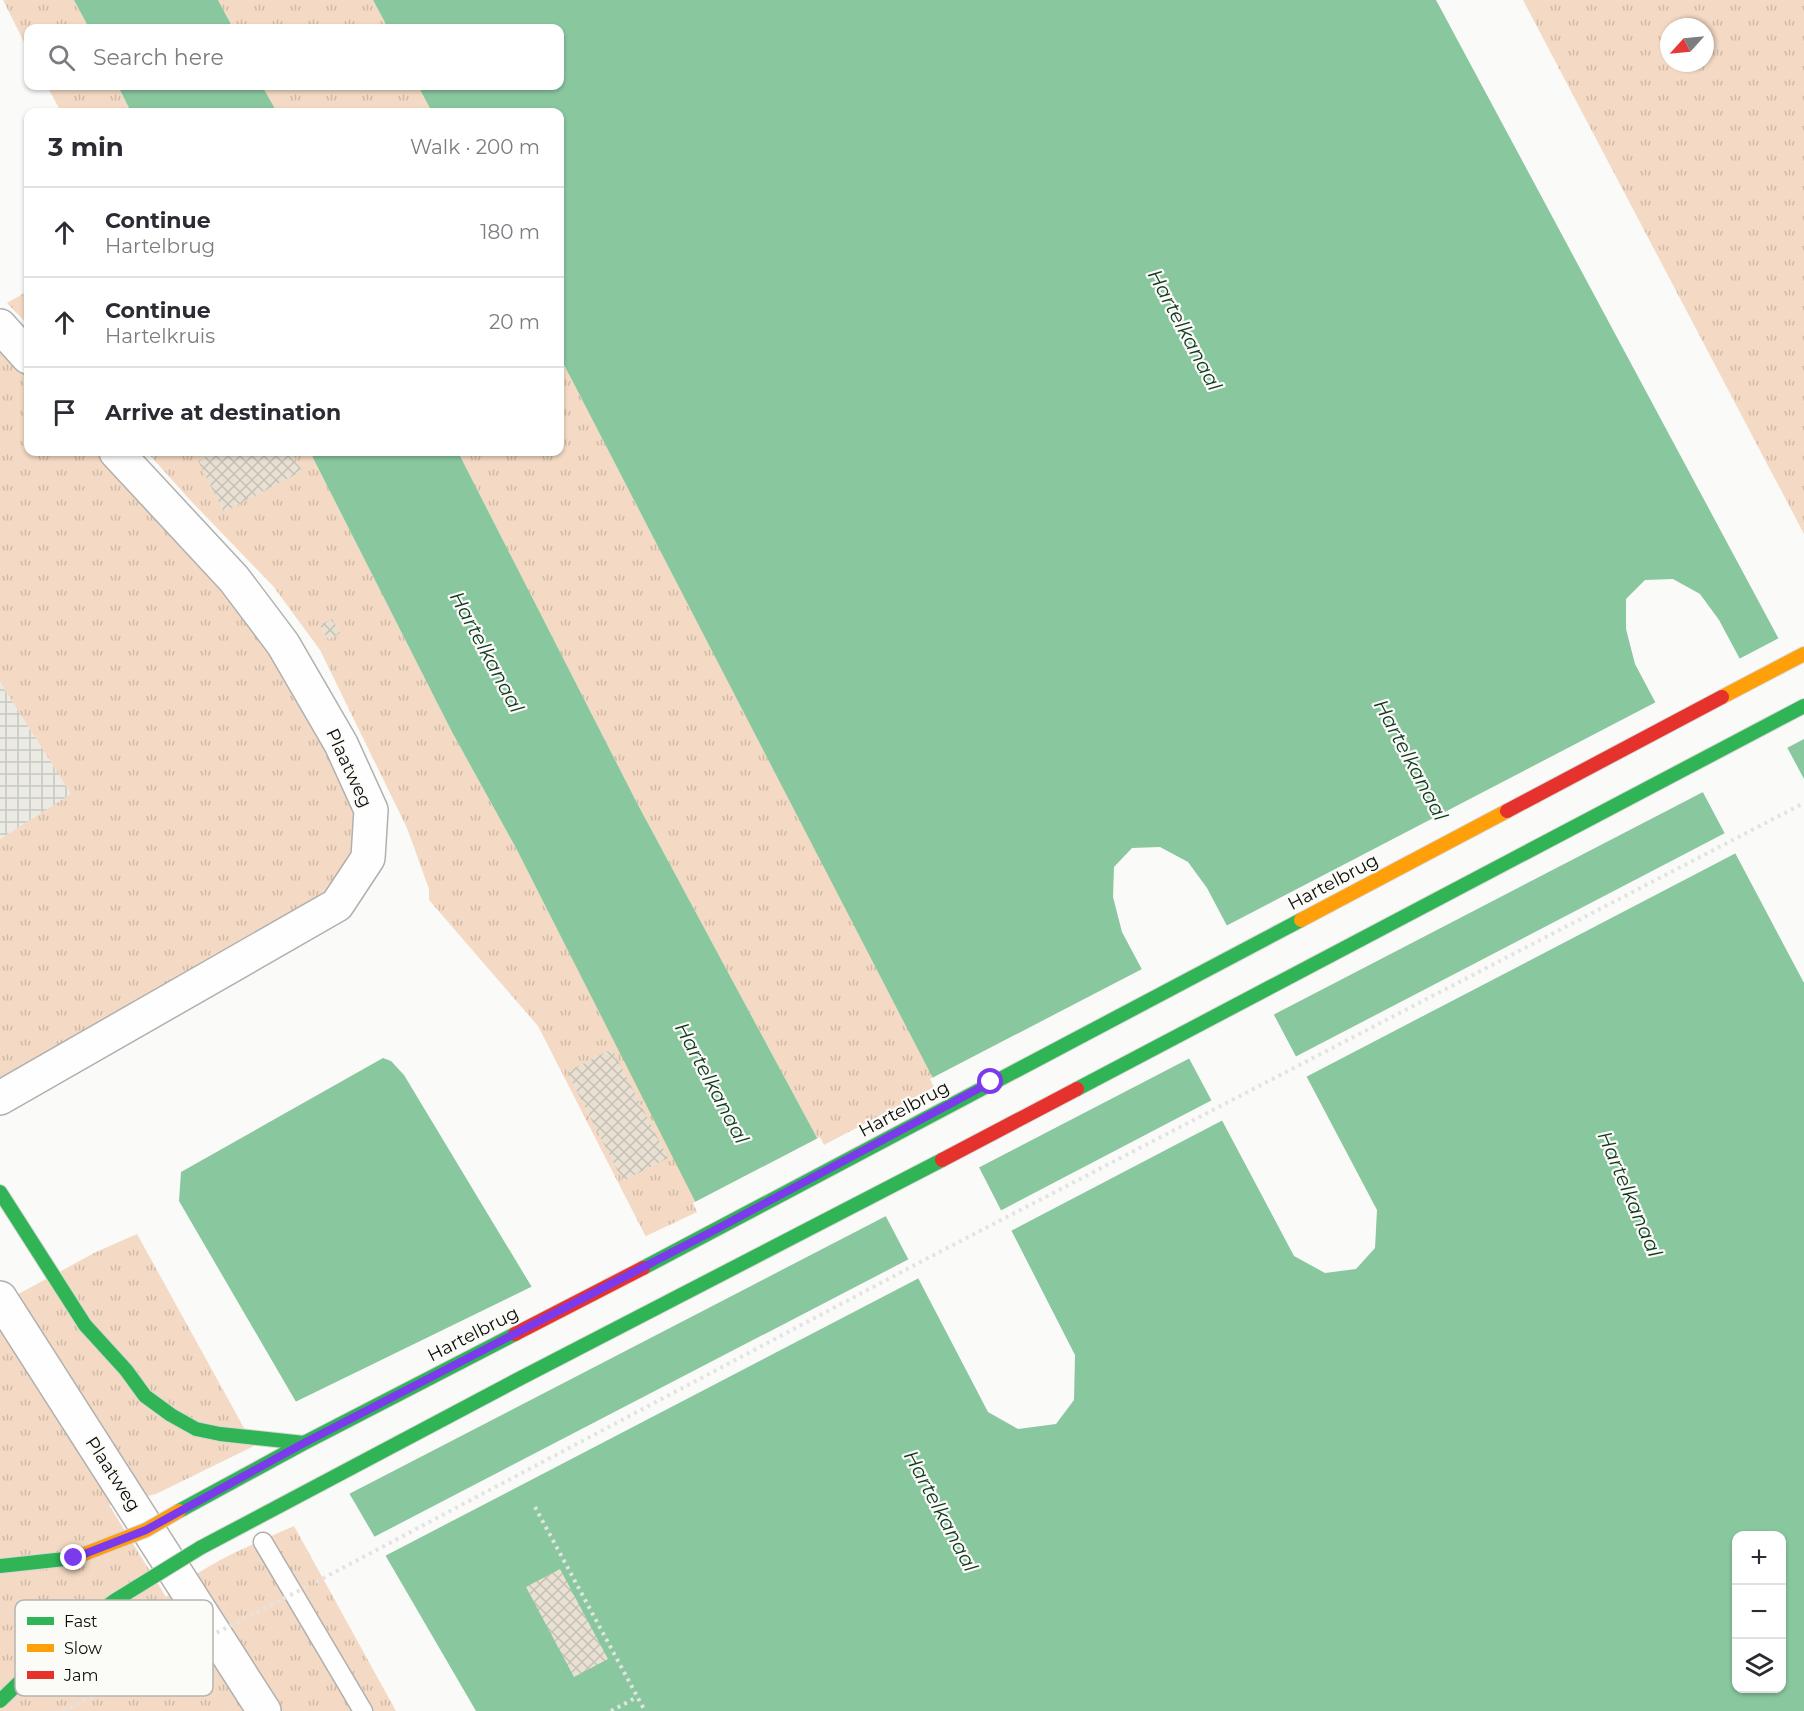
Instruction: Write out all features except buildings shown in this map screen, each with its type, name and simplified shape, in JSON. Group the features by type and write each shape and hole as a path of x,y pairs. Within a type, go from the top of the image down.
{"main road":[{"name":"Hartelbrug","path":"0,1566 74,1558 146,1530 304,1443 713,1231 1804,654"},
{"path":"116,1600 200,1548 517,1380 847,1210 1804,706"},
{"path":"0,1192 85,1325 126,1370 145,1396 171,1415 196,1429 220,1434 304,1443"},
{"path":"0,1701 15,1686"}],"street":[{"path":"0,326 24,353"},
{"name":"Plaatweg","path":"0,1098 337,905 368,858 370,810 341,744 283,644 234,579 120,456"},
{"name":"Plaatweg","path":"0,1298 193,1600"},
{"name":"Plaatweg","path":"213,1631 264,1711"}],"lane":[{"path":"263,1542 363,1711"}],"path":[{"path":"213,1634 937,1254 1804,803"},
{"path":"535,1507 645,1711"},
{"path":"63,1711 92,1696"},
{"path":"611,1711 637,1697"}],"shaded area":[{"path":"0,682 72,795 0,839"}],"green space":[{"path":"3,0 74,0 87,24 24,24 24,42"},
{"path":"218,0 373,0 386,24 231,24"},
{"path":"1523,0 1804,0 1804,534"},
{"path":"49,90 120,90 129,108 59,108"},
{"path":"264,90 420,90 430,108 275,108"},
{"path":"24,293 24,321 7,303"},
{"path":"0,347 24,373 24,456 101,456 224,588 271,652 329,746 356,808 356,847 339,879 319,899 0,1079 0,839 71,794 0,682"},
{"path":"564,365 939,1088 823,1149 637,803 460,456 564,456"},
{"path":"151,456 312,456 452,732 516,848 701,1213 647,1239 538,1026 429,900 429,889 407,828 320,650 273,586"},
{"path":"137,1234 254,1446 156,1494 109,1505 166,1597 211,1565 294,1526 396,1711 0,1711 0,1304 96,1252"}],"water":[{"path":"74,0 218,0 231,24 87,24"},
{"name":"Hartelkanaal","path":"373,0 1436,0 1804,686 1804,779 1719,620 1700,594 1673,579 1645,580 1626,599 1626,629 1635,664 1804,983 1804,1711 476,1711 179,1201 181,1172 383,1058 391,1061 404,1075 539,1299 701,1213 516,848 452,732 312,456 460,456 637,803 823,1149 938,1088 564,365 564,108 430,108 420,90 564,90 564,24 386,24","holes":["1160,847 1188,862 1207,888 1377,1210 1375,1248 1356,1269 1325,1273 1294,1256 1122,932 1113,897 1114,867 1132,848","939,1089 1075,1355 1074,1400 1056,1424 1018,1429 988,1412 845,1138"]},
{"path":"120,90 264,90 275,108 129,108"}],"pier":[{"path":"1781,637 1804,680 1804,739 1785,749 1737,660"},
{"path":"1658,701 1705,791 1271,1016 1224,927"},
{"path":"1727,832 1738,852 1304,1078 1293,1058"},
{"path":"1144,968 1192,1057 976,1169 937,1093 849,1139 888,1215 347,1495 293,1403 535,1285 541,1295 646,1236 697,1212 693,1203 820,1137 824,1145 934,1087 930,1079"},
{"path":"1214,1099 1225,1119 1009,1232 998,1212"},
{"path":"911,1258 921,1277 383,1557 372,1538"}],"traffic: fast":[{"path":"1077,1089 1804,706"},
{"path":"643,1268 1301,920"},
{"path":"200,1548 517,1380 942,1160"},
{"path":"0,1192 85,1325 126,1370 145,1396 171,1415 196,1429 220,1434 304,1443"},
{"path":"179,1511 304,1443 515,1334"},
{"path":"116,1600 200,1548"},
{"path":"0,1566 74,1558"},
{"path":"0,1701 15,1686"}],"traffic: slow":[{"path":"1722,697 1804,654"},
{"path":"1301,920 1507,811"},
{"path":"74,1558 146,1530 179,1511"}],"traffic: jam":[{"path":"1507,811 1722,697"},
{"path":"942,1160 1077,1089"},
{"path":"515,1334 643,1268"}],"route":[{"path":"74,1558 146,1530 304,1443 713,1231 991,1082"}]}
